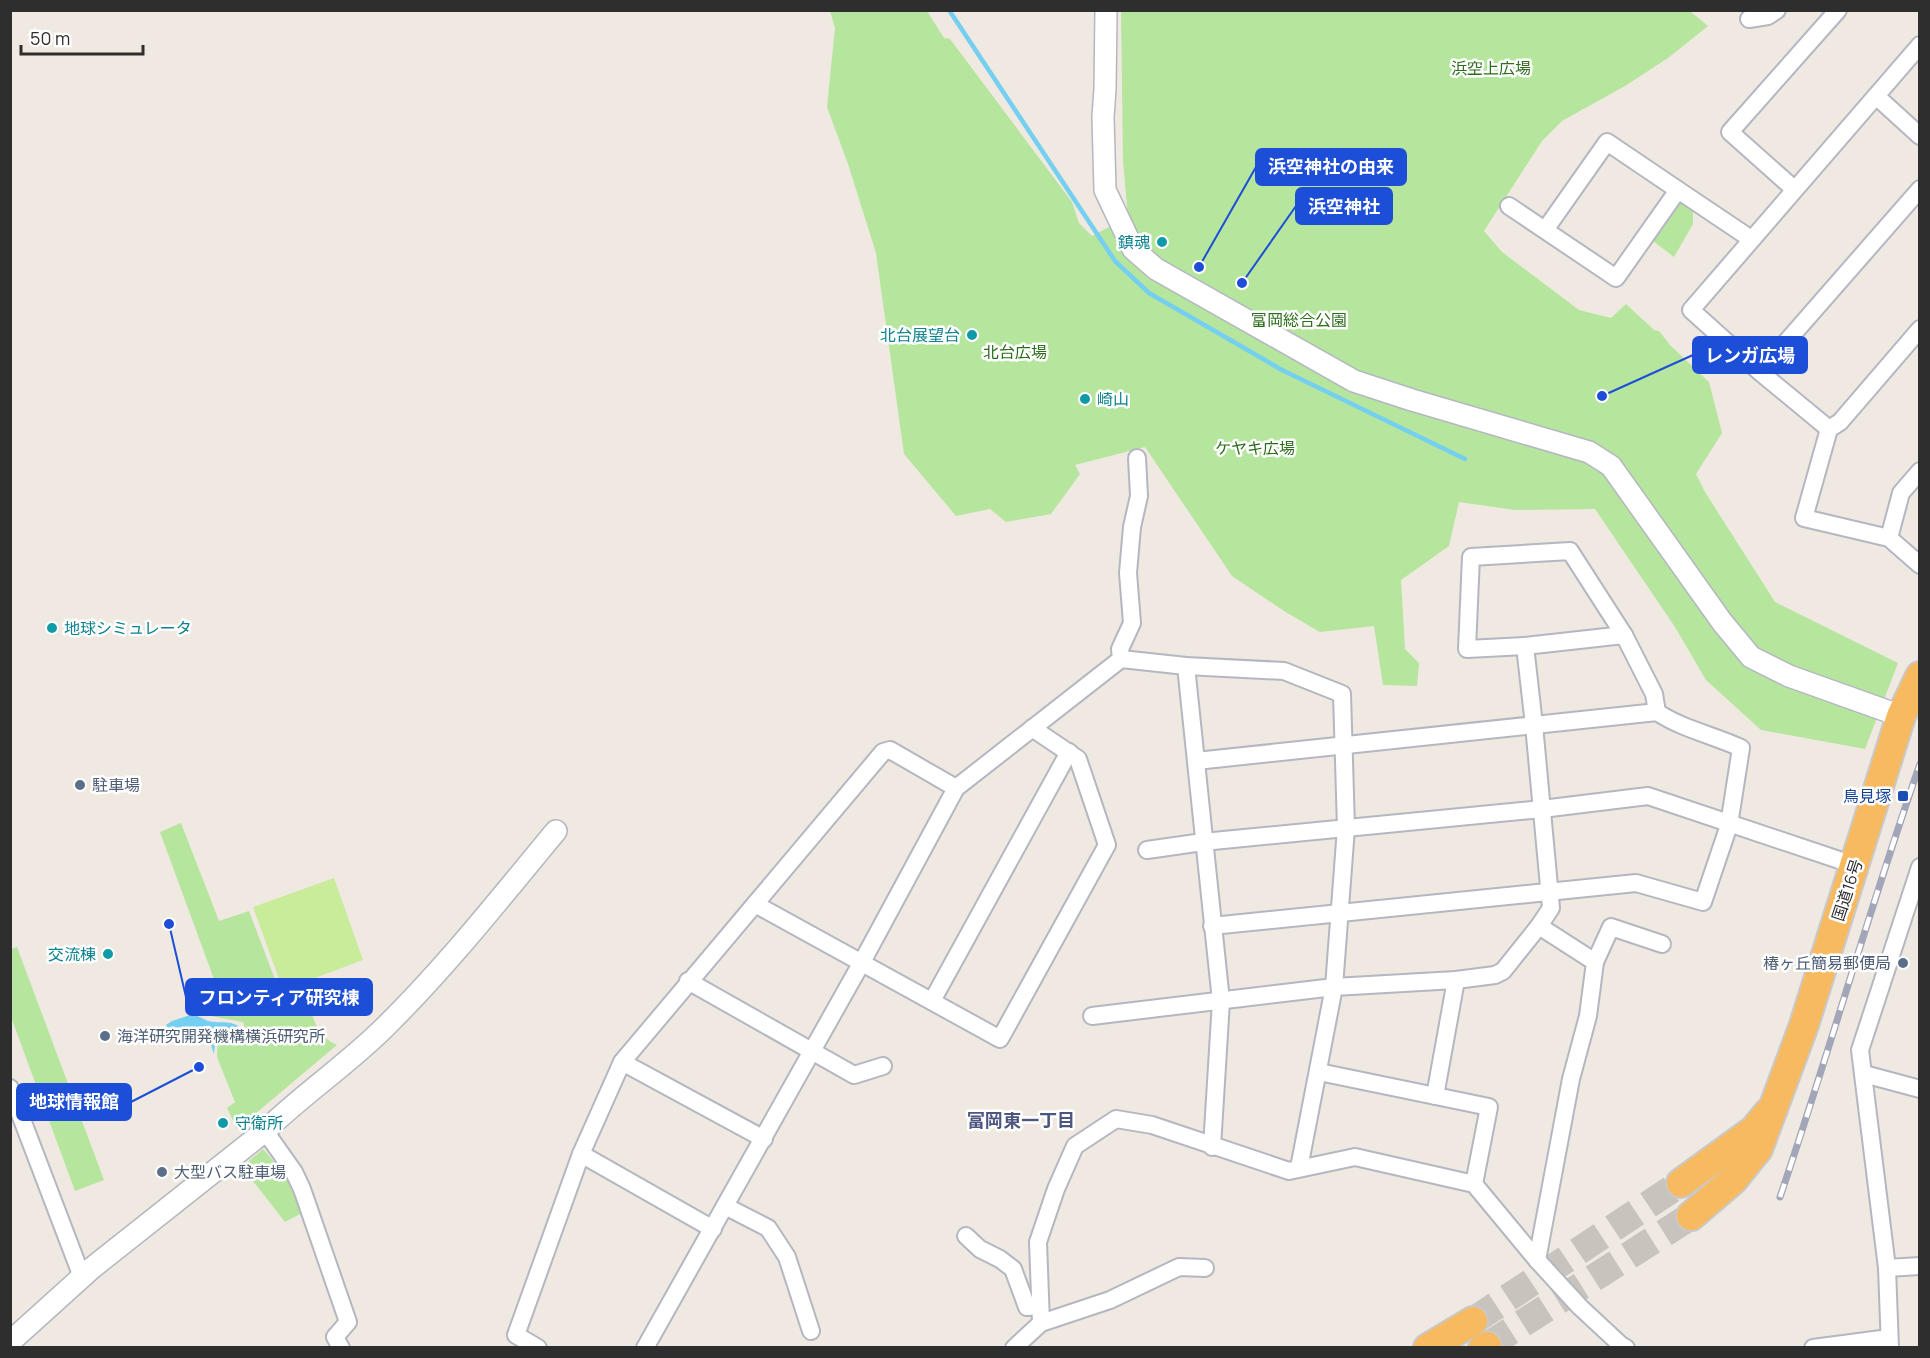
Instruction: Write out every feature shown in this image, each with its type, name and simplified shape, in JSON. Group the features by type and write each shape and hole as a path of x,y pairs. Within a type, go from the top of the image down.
{"highway":[{"name":"国道16号","path":"1691,1215 1733,1180 1758,1149 1804,1025 1901,716 1920,676"},
{"name":"国道16号","path":"1681,1183 1754,1130 1775,1105"},
{"path":"1428,1347 1473,1321"}],"street":[{"path":"1106,10 1103,117 1105,190 1133,249 1163,274 1354,381 1589,452 1611,466 1722,622 1751,657 1789,676 1901,716"},
{"path":"1749,19 1768,16 1777,10"},
{"path":"1794,189 1730,132 1838,10"},
{"path":"1829,429 1760,372 1691,310 1920,45"},
{"path":"1876,96 1920,136"},
{"path":"1545,230 1606,142 1751,239"},
{"path":"1760,372 1920,189"},
{"path":"1509,206 1616,278 1678,190"},
{"path":"1920,329 1840,422 1829,429 1804,518 1889,538 1920,565"},
{"path":"1121,659 1120,649 1132,623 1128,573 1132,527 1139,496 1137,458"},
{"path":"1889,538 1901,493 1920,471"},
{"path":"1624,635 1525,646 1467,649 1471,557 1570,551 1624,635 1654,694 1657,712"},
{"path":"1092,1017 1334,987 1456,980 1495,975 1503,971 1551,908 1525,646"},
{"path":"645,1347 764,1139 956,788 1121,659 1186,666 1284,671 1342,694 1346,828 1341,912 1334,987 1299,1168"},
{"path":"1186,666 1221,1001 1212,1147"},
{"path":"1196,761 1657,712 1671,722 1722,739 1741,748 1729,825 1703,902 1636,883 1212,926"},
{"path":"755,904 1000,1039 1107,845 1078,759 1032,728"},
{"path":"538,1347 516,1335 581,1154 622,1062 883,752 890,750 956,788"},
{"path":"932,1001 1069,752"},
{"path":"1147,850 1203,842 1542,809 1648,796 1854,865"},
{"path":"10,1342 82,1277 223,1162 265,1131 287,1109 383,1029 426,986 556,831"},
{"path":"1813,1347 1889,1343 1887,1268 1860,1050 1920,867"},
{"path":"1539,926 1595,962"},
{"path":"1537,1260 1571,1079 1588,1016 1595,962 1611,927 1662,944"},
{"path":"1435,1096 1456,980"},
{"path":"688,981 854,1075 883,1066"},
{"path":"622,1062 764,1139"},
{"path":"1319,1072 1489,1107 1474,1184"},
{"path":"1863,1074 1920,1089"},
{"path":"10,1088 82,1277"},
{"path":"1041,1323 1038,1242 1056,1189 1076,1146 1093,1132 1116,1119 1152,1125 1289,1171 1355,1157 1474,1184 1537,1260 1580,1307 1622,1347"},
{"path":"265,1131 303,1189 348,1322 335,1337 341,1347"},
{"path":"581,1154 712,1229"},
{"path":"725,1206 768,1228 787,1257 811,1331"},
{"path":"966,1236 980,1249 1000,1259 1013,1269 1027,1307 1040,1306"},
{"path":"1887,1268 1920,1266"},
{"path":"1014,1347 1041,1323 1110,1300 1179,1267 1205,1268"}],"green space":[{"name":"富岡総合公園","path":"830,11 927,11 944,38 950,39 1072,202 1079,223 1092,236 1128,217 1123,161 1121,11 1690,11 1708,26 1668,58 1625,86 1562,121 1542,141 1484,231 1502,252 1579,310 1611,318 1626,304 1654,330 1659,331 1671,346 1709,382 1722,433 1696,474 1775,602 1898,663 1865,749 1761,730 1706,680 1675,627 1595,509 1515,510 1459,502 1449,546 1401,580 1405,649 1419,663 1417,686 1383,685 1374,626 1320,632 1232,576 1145,447 1075,465 1080,474 1051,514 1006,522 990,509 956,516 904,454 876,253 827,107 835,28"},
{"path":"1686,201 1693,205 1693,224 1674,257 1653,241 1680,203"},
{"path":"181,823 219,921 249,911 281,995 303,987 318,1028 329,1041 337,1045 237,1129 227,1108 235,1102 217,1057 218,1033 246,1032 243,1022 200,1014 198,1008 222,1001 160,832"},
{"path":"334,878 363,960 283,990 253,907"},
{"path":"17,947 104,1180 75,1191 11,1017 11,949"},
{"path":"263,1149 289,1179 304,1212 285,1222 242,1167"}],"water":[{"path":"193,1014 208,1021 235,1024 243,1030 216,1030 214,1054 206,1030 203,1029 172,1041 172,1033 166,1025"}],"waterway":[{"path":"949,10 1115,261 1149,293 1282,370 1465,459"}],"tunnel":[{"path":"1473,1321 1681,1183"},
{"path":"1487,1346 1691,1216"}],"railway":[{"path":"1780,1197 1920,764"}],"place":[{"name":"鎮魂","path":"1162,242"},
{"name":"浜空神社の由来","path":"1199,267"},
{"name":"浜空神社","path":"1242,283"},
{"name":"北台展望台","path":"972,335"},
{"name":"レンガ広場","path":"1602,396"},
{"name":"崎山","path":"1085,399"},
{"name":"地球シミュレータ","path":"52,628"},
{"name":"駐車場","path":"80,785"},
{"name":"鳥見塚","path":"1903,796"},
{"name":"フロンティア研究棟","path":"169,924"},
{"name":"交流棟","path":"108,954"},
{"name":"椿ヶ丘簡易郵便局","path":"1903,963"},
{"name":"海洋研究開発機構横浜研究所","path":"105,1036"},
{"name":"地球情報館","path":"199,1067"},
{"name":"守衛所","path":"223,1123"},
{"name":"大型バス駐車場","path":"162,1172"}],"district":[{"name":"富岡東一丁目","path":"1021,1121"}],"park label":[{"name":"浜空上広場","path":"1491,68"},
{"name":"北台広場","path":"1015,352"},
{"name":"ケヤキ広場","path":"1255,448"}]}
